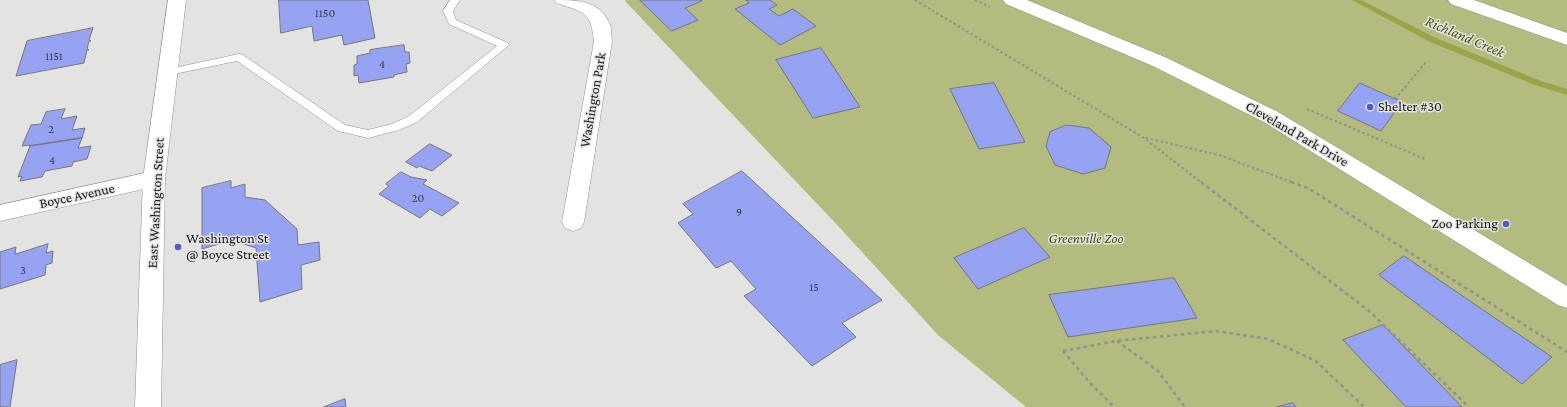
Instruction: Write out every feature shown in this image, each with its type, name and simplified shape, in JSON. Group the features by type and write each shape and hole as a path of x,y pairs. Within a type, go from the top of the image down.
{"street":[{"name":"East Washington Street","path":"148,407 154,178 169,72 177,0"},
{"name":"Washington Park","path":"563,0 578,4 591,12 600,22 603,41 572,222"},
{"name":"Cleveland Park Drive","path":"1012,0 1160,62 1270,117 1567,298"},
{"path":"1457,0 1567,39"},
{"name":"Boyce Avenue","path":"0,213 154,178"}],"lane":[{"path":"169,72 239,57 342,128 368,134 395,127 413,119 504,45 452,22 448,11 455,0"}],"path":[{"path":"915,0 1144,138 1369,311 1469,407"},
{"path":"1395,99 1427,61"},
{"path":"1144,138 1219,154 1308,188 1567,352"},
{"path":"1114,407 1091,384 1063,351 1116,341 1216,331 1268,339 1316,361 1364,407"},
{"path":"1116,341 1158,371 1185,407"}],"green space":[{"name":"Greenville Zoo","path":"1567,0 1567,407 1026,407 938,335 840,228 625,1"}],"building":[{"path":"279,0 368,0 375,38 344,45 342,35 314,41 312,26 281,33"},
{"path":"640,0 702,1 685,8 698,20 672,31"},
{"path":"746,0 770,0 777,5 769,9 779,16 793,9 816,26 780,45 735,9 749,3"},
{"path":"93,28 89,40 91,41 89,41 87,49 89,50 87,50 84,63 16,76 27,41"},
{"path":"404,45 405,52 409,52 410,63 406,64 407,72 394,75 394,77 359,83 358,75 354,76 354,65 357,64 357,56 370,53 370,50"},
{"path":"821,48 860,107 813,118 776,60"},
{"path":"994,83 1025,142 979,149 950,89"},
{"name":"Shelter #30","path":"1360,83 1402,102 1381,131 1338,111"},
{"path":"65,109 61,119 77,116 72,130 85,128 82,138 22,146 31,125 41,124 46,112"},
{"path":"1067,125 1089,128 1111,147 1105,168 1083,174 1055,165 1046,146 1050,132"},
{"path":"82,138 78,148 91,146 87,159 73,162 72,166 45,171 42,177 20,181 22,176 18,177 30,146"},
{"path":"430,144 452,155 432,171 419,166 417,168 406,162"},
{"path":"742,171 882,300 842,323 856,337 812,366 744,296 756,289 731,261 716,268 678,223 693,214 683,204"},
{"path":"401,172 411,177 427,180 423,184 459,203 442,216 430,209 420,218 379,194 389,186 386,184"},
{"path":"231,181 231,188 245,184 245,197 265,200 297,229 298,245 319,242 320,260 301,265 302,289 260,302 256,248 232,240 202,249 202,188"},
{"path":"1024,228 1050,257 978,289 954,258"},
{"path":"48,244 46,253 53,251 52,263 46,265 45,275 0,289 0,252 16,247 15,254"},
{"path":"1404,256 1552,357 1522,384 1379,275"},
{"path":"1174,278 1197,318 1068,337 1049,295"},
{"path":"1383,325 1462,407 1406,407 1343,340"},
{"path":"17,360 10,407 0,407 0,365"},
{"path":"345,399 346,407 324,407"},
{"path":"1293,403 1296,407 1277,407"}],"waterway":[{"name":"Richland Creek","path":"1356,0 1433,40 1538,83 1567,92"}],"place":[{"name":"Shelter #30","path":"1370,107"},
{"name":"Zoo Parking","path":"1506,224"},
{"name":"Washington St @ Boyce Street","path":"178,247"}]}
